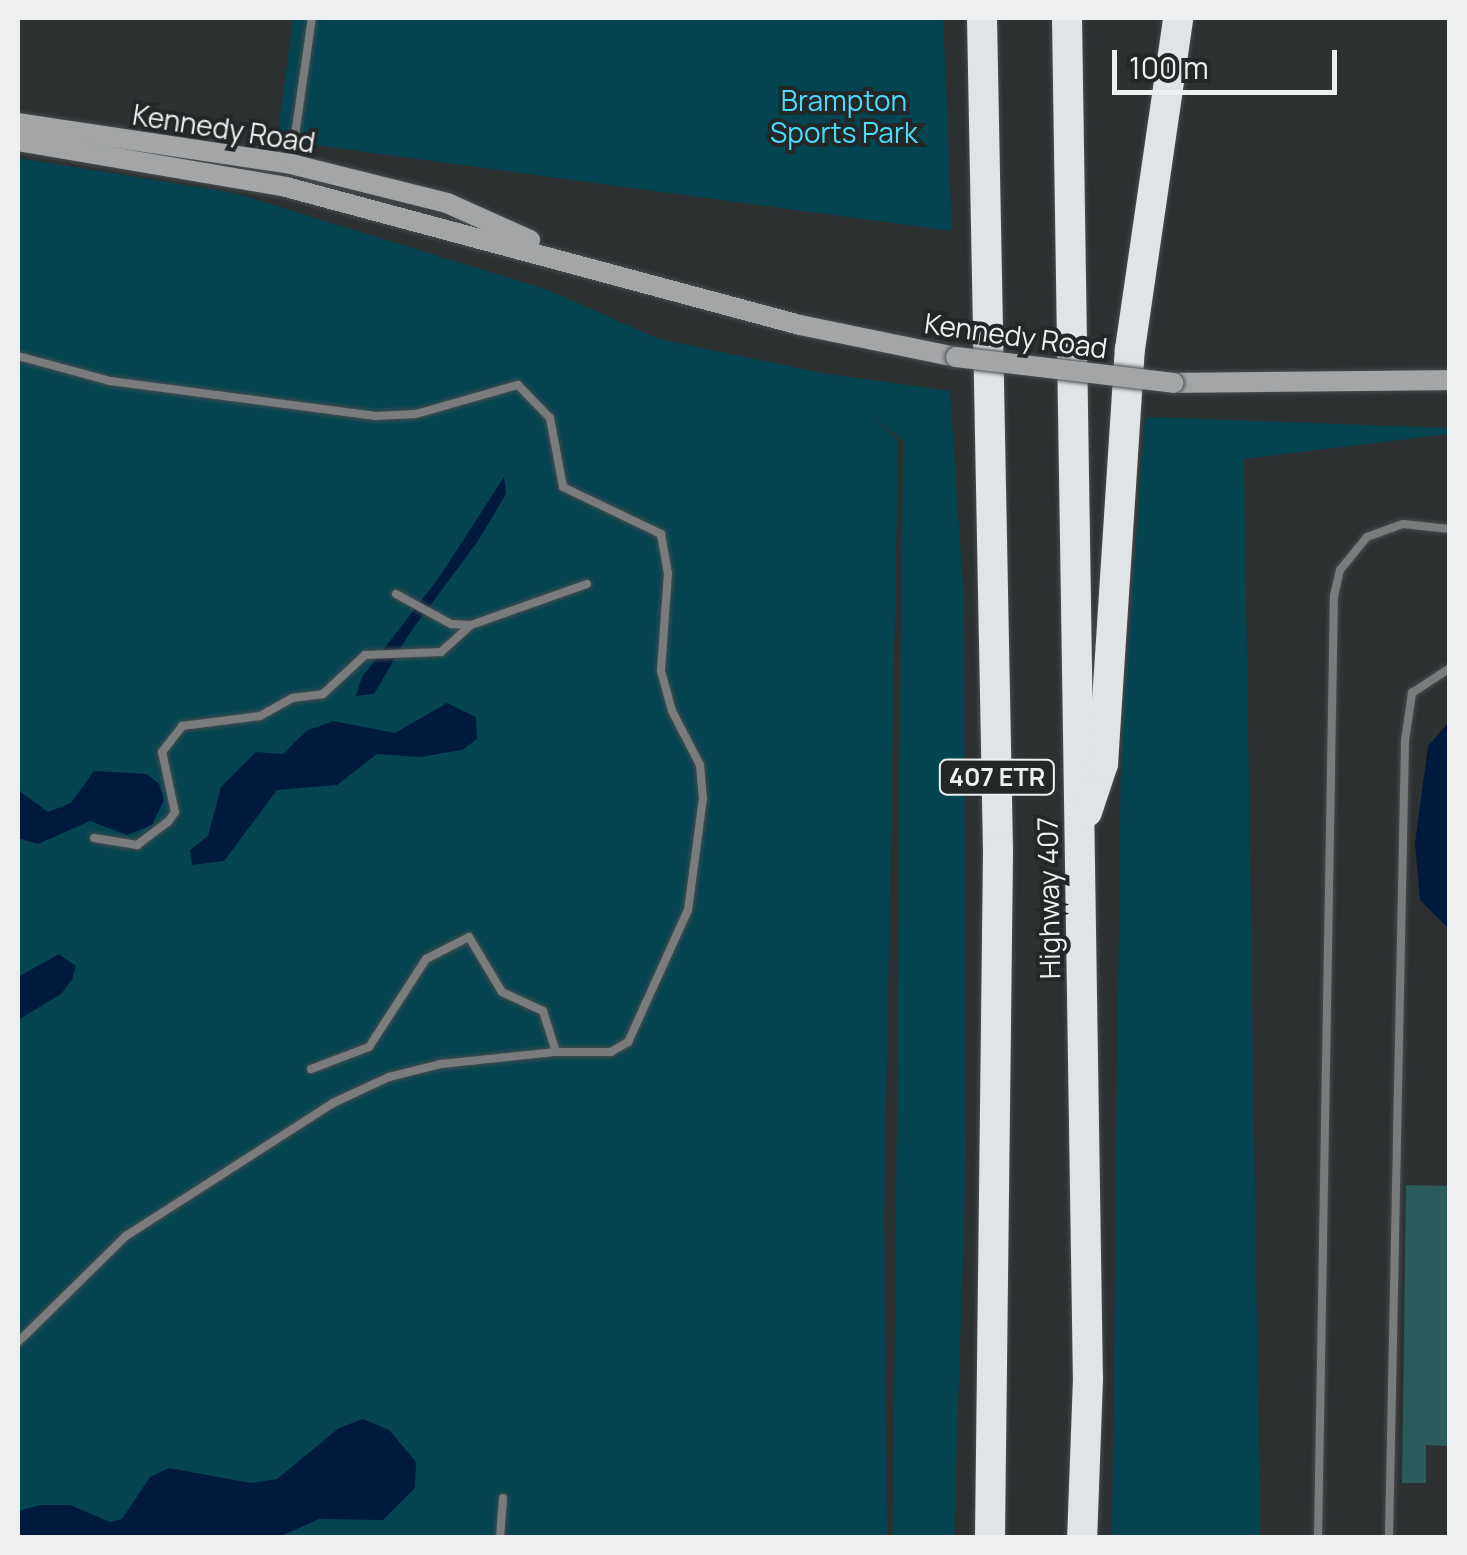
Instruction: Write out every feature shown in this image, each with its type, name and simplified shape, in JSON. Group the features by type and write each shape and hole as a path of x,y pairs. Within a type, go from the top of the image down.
{"highway":[{"name":"Highway 407","path":"982,18 998,852 990,1538"},
{"name":"Highway 407","path":"1067,18 1088,1378 1082,1538"},
{"path":"1080,833 1103,764 1130,349 1147,196 1178,18"}],"main road":[{"name":"Kennedy Road","path":"18,123 291,164 446,203 586,264"},
{"name":"Kennedy Road","path":"18,141 286,188 586,264 800,325 956,357 1173,383 1450,380"}],"lane":[{"path":"286,188 312,18"},
{"path":"18,356 110,381 376,416 416,414 518,385 550,418 563,487 573,498 648,524 660,534 668,573 661,671 700,765 703,798 688,910 628,1042 612,1052 556,1052 441,1064 389,1076 333,1102 126,1236 18,1342"},
{"path":"1318,1538 1334,596 1340,570 1367,537 1403,524 1450,529"},
{"path":"94,838 136,844 168,822 175,812 162,752 182,726 260,716 292,698 331,689 365,655 441,652 471,626 587,584"},
{"path":"396,594 451,624 471,626"},
{"path":"1390,1538 1405,741 1412,693 1450,668"},
{"path":"311,1069 369,1048 426,959 469,937 502,992 543,1011 556,1052"},
{"path":"500,1538 503,1498"}],"green space":[{"name":"Brampton Sports Park","path":"293,18 943,18 952,231 277,140"},
{"path":"18,158 235,193 548,290 659,339 822,373 950,391 964,603 966,1154 954,1537 893,1537 903,441 866,411 898,440 884,1217 887,1537 18,1537"},
{"path":"1145,417 1449,428 1449,434 1244,459 1260,1537 1112,1537 1121,738"}],"shaded area":[{"path":"504,477 506,494 478,541 409,634 374,694 356,696 362,677 438,579"},
{"path":"447,703 476,717 477,739 462,750 420,757 377,754 337,785 277,790 224,861 192,865 190,850 208,836 221,787 256,752 283,754 306,731 333,721 395,733"},
{"path":"1449,722 1449,929 1420,900 1415,844 1428,746"},
{"path":"94,771 147,774 159,784 164,800 152,825 127,835 90,821 38,844 18,838 18,790 48,812 71,803"},
{"path":"59,954 76,966 72,980 61,994 18,1020 18,977"},
{"path":"363,1419 389,1430 416,1462 415,1488 383,1520 319,1519 279,1537 18,1537 18,1511 41,1505 70,1505 110,1522 122,1519 150,1477 169,1468 251,1483 277,1479 339,1428"}],"building":[{"path":"1406,1185 1450,1186 1450,1446 1426,1445 1426,1483 1402,1483"}]}
